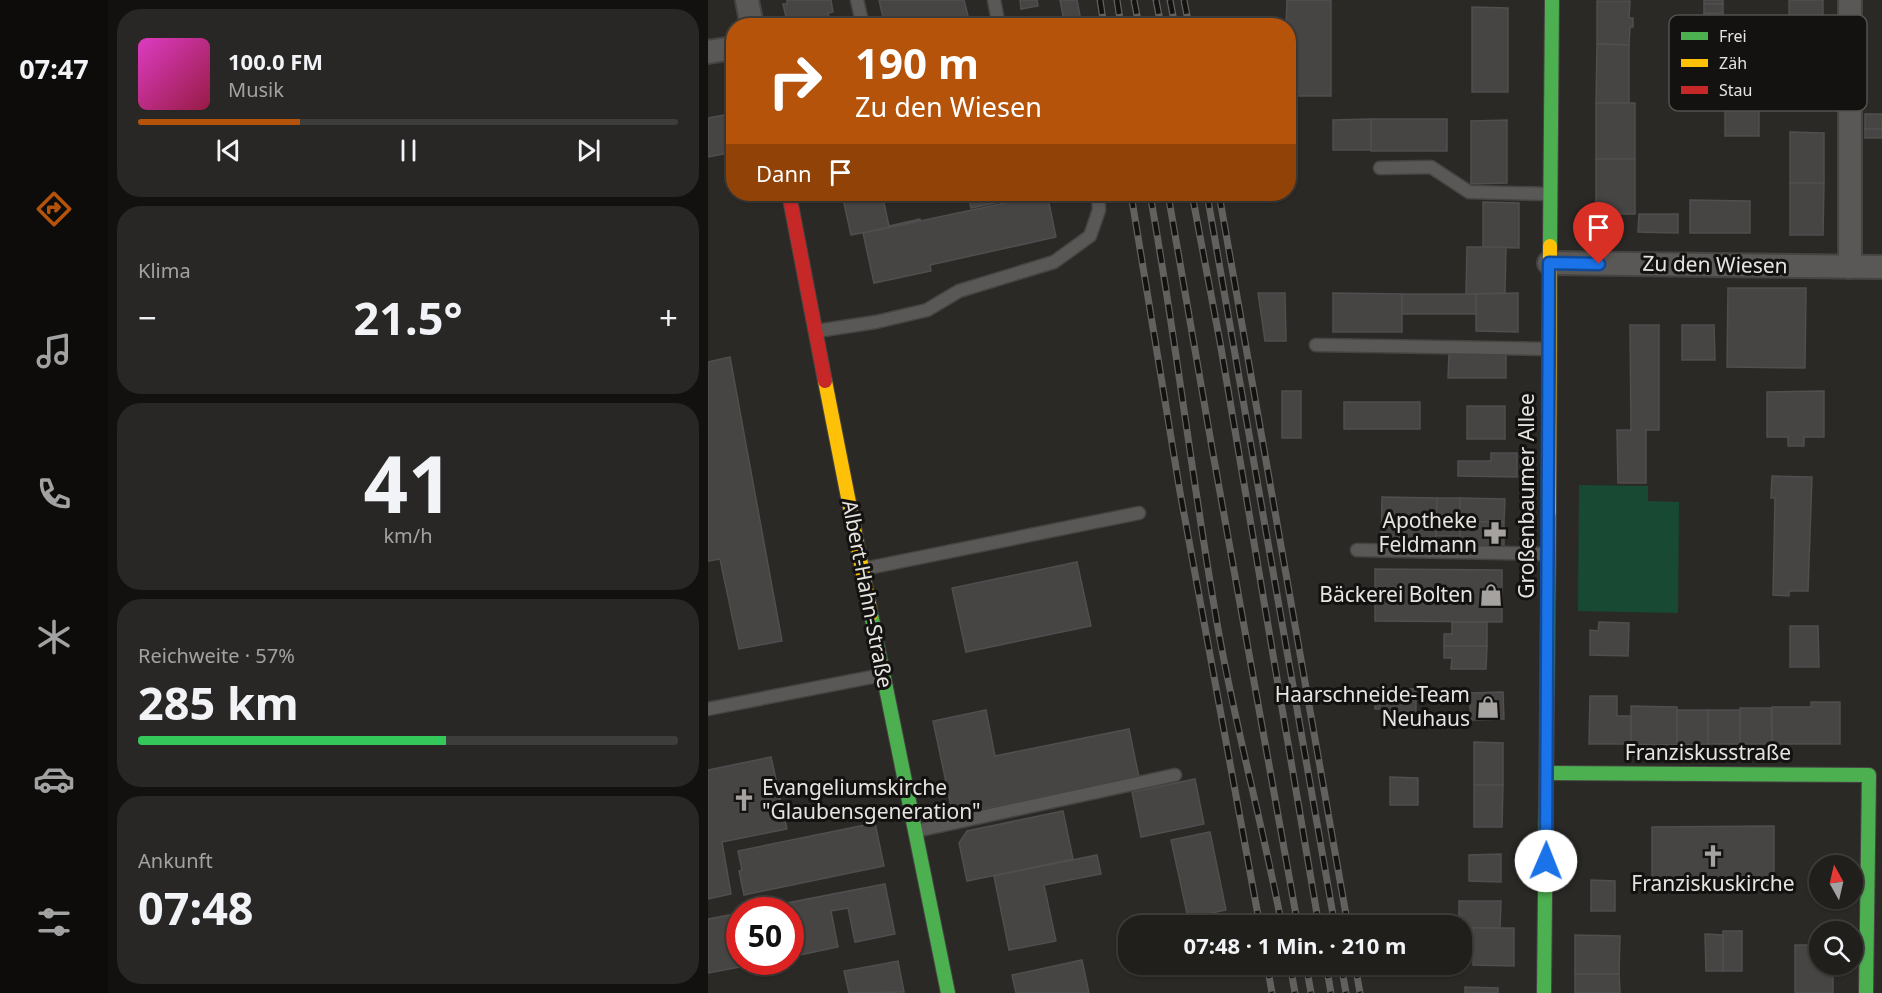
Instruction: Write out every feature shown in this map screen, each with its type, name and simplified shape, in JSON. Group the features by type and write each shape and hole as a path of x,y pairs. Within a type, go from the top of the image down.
{"street":[{"path":"747,0 750,18"},
{"name":"Großenbaumer Allee","path":"1544,993 1552,0"},
{"path":"708,52 726,49"},
{"path":"1850,111 1850,267"},
{"name":"Albert-Hahn-Straße","path":"790,201 948,993"},
{"name":"Zu den Wiesen","path":"1549,263 1882,267"},
{"name":"Franziskusstraße","path":"1547,773 1869,776 1866,993"}],"lane":[{"path":"857,0 860,18"},
{"path":"994,0 997,18"},
{"path":"1380,168 1431,167 1468,192 1550,194"},
{"path":"816,331 876,322 927,310 959,291 1054,262 1090,236 1100,210 1099,201"},
{"path":"1316,345 1548,349"},
{"path":"862,569 1139,513"},
{"path":"1357,550 1548,554"},
{"path":"708,709 883,675"},
{"path":"915,832 1175,775"}],"green space":[{"path":"1579,485 1648,486 1648,501 1679,502 1678,613 1578,611"}],"building":[{"path":"787,0 831,0 833,12 828,13 829,18 786,18 783,4 787,4"},
{"path":"879,0 964,0 968,18 883,18"},
{"path":"1020,0 1037,0 1038,6 1021,9"},
{"path":"1060,0 1077,0 1080,18 1063,18"},
{"path":"1287,0 1331,0 1331,96 1296,96 1296,18 1286,18"},
{"path":"1704,0 1723,0 1723,4 1704,4"},
{"path":"1789,0 1823,0 1823,15 1789,15"},
{"path":"1597,1 1630,1 1629,18 1633,18 1633,27 1630,27 1629,45 1597,44"},
{"path":"1704,4 1723,4 1723,13 1704,13"},
{"path":"1472,7 1508,8 1508,92 1472,92"},
{"path":"1704,13 1723,13 1723,15 1704,15"},
{"path":"1597,44 1629,45 1629,103 1596,103"},
{"path":"1596,103 1635,103 1635,159 1596,159"},
{"path":"1725,111 1759,111 1759,136 1725,136"},
{"path":"1865,114 1882,114 1882,129 1865,129"},
{"path":"726,115 726,154 708,157 708,118"},
{"path":"1371,119 1447,119 1447,151 1371,151"},
{"path":"1371,119 1371,150 1333,150 1333,120"},
{"path":"1507,120 1507,183 1471,184 1471,121"},
{"path":"1865,129 1882,129 1882,138 1865,138"},
{"path":"1790,132 1824,133 1824,183 1790,183"},
{"path":"1596,159 1635,159 1635,214 1596,214"},
{"path":"1790,183 1824,183 1823,235 1790,235"},
{"path":"1690,200 1750,201 1750,233 1690,233"},
{"path":"843,201 884,201 889,226 920,219 920,221 851,235"},
{"path":"970,201 1004,201 971,208"},
{"path":"1014,201 1048,201 1056,237 930,265 931,271 874,283 863,233"},
{"path":"1483,202 1519,203 1519,248 1483,247"},
{"path":"1639,214 1678,214 1678,233 1638,232"},
{"path":"1467,247 1506,247 1505,293 1466,294"},
{"path":"1728,288 1806,288 1805,368 1727,367"},
{"path":"1258,293 1285,293 1286,341 1265,341"},
{"path":"1333,293 1402,294 1402,332 1333,332"},
{"path":"1518,293 1518,332 1476,331 1476,294"},
{"path":"1402,294 1476,294 1476,314 1402,314"},
{"path":"1630,325 1659,325 1659,430 1646,430 1646,483 1618,483 1617,430 1631,430"},
{"path":"1682,325 1714,325 1715,360 1682,360"},
{"path":"1449,354 1506,354 1506,378 1448,378"},
{"path":"730,357 782,641 739,649 720,559 708,561 708,362"},
{"path":"1282,391 1301,391 1301,438 1282,438"},
{"path":"1824,391 1824,437 1804,437 1804,446 1788,446 1788,437 1767,437 1767,392"},
{"path":"1344,402 1420,402 1420,429 1344,429"},
{"path":"1467,406 1505,406 1505,439 1467,439"},
{"path":"1491,453 1517,453 1517,477 1458,476 1458,461 1491,461"},
{"path":"1772,476 1812,477 1808,591 1789,591 1789,596 1773,595 1775,498 1771,498"},
{"path":"1382,497 1437,498 1436,546 1381,545"},
{"path":"1437,498 1460,498 1460,536 1436,536"},
{"path":"1460,498 1505,499 1504,522 1460,522"},
{"path":"1460,522 1504,522 1504,547 1460,547"},
{"path":"1077,562 1091,626 966,652 952,588"},
{"path":"1375,569 1502,570 1502,622 1375,621"},
{"path":"1452,622 1487,622 1487,646 1444,646 1444,634 1452,634"},
{"path":"1599,622 1629,623 1628,656 1590,655 1590,630 1598,631"},
{"path":"1790,626 1818,626 1819,667 1790,667"},
{"path":"1444,646 1487,646 1486,669 1451,669 1452,658 1444,658"},
{"path":"1375,688 1416,689 1416,721 1385,721 1385,709 1375,709"},
{"path":"1503,692 1504,719 1471,720 1469,693"},
{"path":"1590,696 1617,696 1617,716 1631,716 1631,744 1589,744"},
{"path":"1811,702 1840,702 1840,744 1772,744 1772,707 1811,707"},
{"path":"1631,706 1677,707 1677,745 1631,744"},
{"path":"1740,708 1771,708 1772,744 1740,744"},
{"path":"986,710 995,756 1129,729 1139,777 953,815 933,721"},
{"path":"1677,710 1708,710 1708,744 1677,745"},
{"path":"1708,710 1740,710 1740,744 1708,744"},
{"path":"1474,742 1503,743 1503,785 1474,785"},
{"name":"Evangeliumskirche \"Glaubensgeneration\"","path":"771,757 787,829 722,842 731,894 708,899 708,770"},
{"path":"1390,777 1418,778 1418,805 1390,805"},
{"path":"1195,779 1204,824 1141,837 1132,792"},
{"path":"1474,785 1503,785 1502,827 1474,827"},
{"path":"1063,811 1073,859 967,881 959,843 967,831"},
{"path":"875,823 884,866 744,895 738,851"},
{"name":"Franziskuskirche","path":"1774,826 1774,886 1652,886 1652,827"},
{"path":"1210,832 1226,910 1202,915 1187,915 1171,840"},
{"path":"1501,854 1501,882 1469,881 1469,855"},
{"path":"1097,855 1101,874 1044,885 1056,941 1009,950 994,876"},
{"path":"1591,880 1615,881 1615,911 1591,911"},
{"path":"885,884 895,934 855,942 848,908 831,911 838,947 804,954 804,900"},
{"path":"1459,901 1501,901 1500,928 1472,928 1472,915 1459,915"},
{"path":"726,916 726,970 708,973 708,919"},
{"path":"1473,928 1514,928 1514,966 1473,965"},
{"path":"1723,931 1742,931 1742,971 1723,971"},
{"path":"1705,934 1723,935 1723,971 1706,971"},
{"path":"1575,935 1620,936 1619,974 1575,974"},
{"path":"1795,945 1809,945 1809,975 1833,975 1833,993 1795,993"},
{"path":"1082,960 1089,993 1016,993 1012,975"},
{"path":"898,961 904,992 849,993 844,971"},
{"path":"1575,974 1619,974 1620,993 1575,993"},
{"path":"1465,987 1498,988 1498,993 1465,993"}],"railway":[{"path":"1100,0 1103,18"},
{"path":"1117,0 1120,18"},
{"path":"1134,0 1137,18"},
{"path":"1156,0 1159,18"},
{"path":"1170,0 1173,18"},
{"path":"1184,0 1187,18"},
{"path":"1132,201 1180,492 1258,915"},
{"path":"1151,201 1222,650 1280,915"},
{"path":"1169,201 1296,915"},
{"path":"1193,201 1220,342 1317,915"},
{"path":"1208,201 1333,915"},
{"path":"1220,201 1346,915"},
{"path":"1269,975 1272,993"},
{"path":"1292,975 1295,993"},
{"path":"1308,975 1311,993"},
{"path":"1328,975 1331,993"},
{"path":"1343,975 1346,993"},
{"path":"1357,975 1360,993"}],"traffic: fast":[{"path":"1550,246 1552,0"},
{"path":"1544,993 1549,512"},
{"path":"871,614 948,993"},
{"path":"1547,773 1869,775 1866,993"}],"traffic: slow":[{"path":"1549,512 1550,246"},
{"path":"825,381 871,614"}],"traffic: jam":[{"path":"790,201 825,381"}],"place":[{"name":"Apotheke Feldmann","path":"1495,533"},
{"name":"Bäckerei Bolten","path":"1491,595"},
{"name":"Haarschneide-Team Neuhaus","path":"1488,707"},
{"name":"Evangeliumskirche \"Glaubensgeneration\"","path":"744,800"},
{"name":"Franziskuskirche","path":"1713,856"}],"route":[{"path":"1546,861 1549,263 1599,264"}]}
